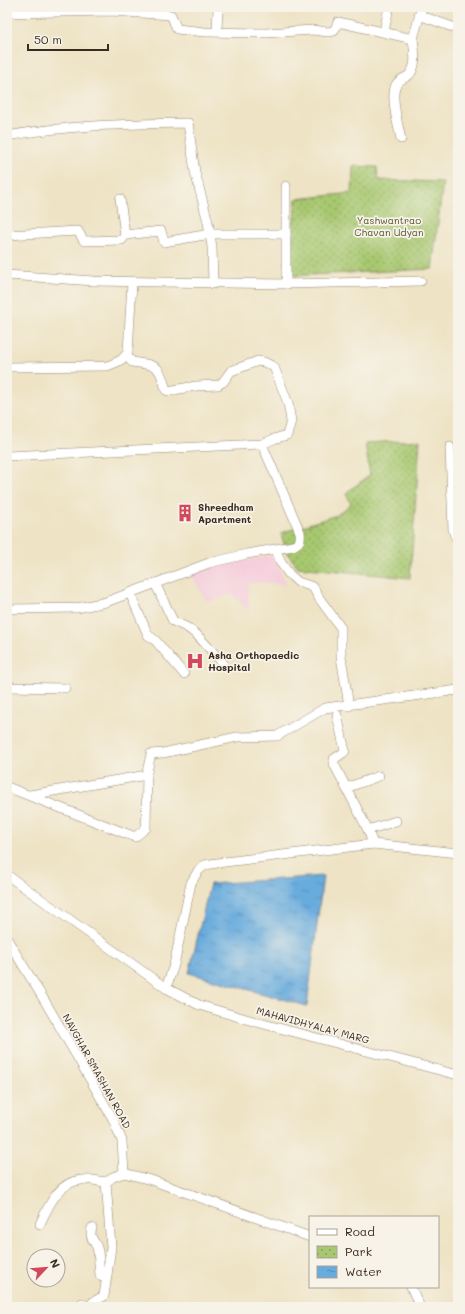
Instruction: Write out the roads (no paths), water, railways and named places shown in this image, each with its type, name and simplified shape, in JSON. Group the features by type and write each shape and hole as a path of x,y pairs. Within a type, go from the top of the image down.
{"street":[{"path":"217,31 218,7"},
{"path":"384,32 389,7"},
{"path":"7,13 74,9 171,16 177,29 205,32 266,33 313,30 328,32 334,31 338,22 413,39"},
{"path":"401,139 396,116 394,92 396,85 399,81 409,75 413,66 415,57 413,39 421,11 458,29"},
{"path":"7,136 37,131 107,124 188,123 195,172 210,234 212,247 213,284"},
{"path":"286,186 286,284"},
{"path":"7,235 78,231 84,241 122,240 125,235 120,199"},
{"path":"125,235 161,231 164,242 210,234 286,234"},
{"path":"7,275 94,281 213,284 421,281"},
{"path":"7,367 107,366 124,358 128,352 132,282"},
{"path":"7,456 262,444 287,435 291,421 288,403 274,367 269,364 258,361 231,371 224,382 218,385 196,386 168,391 166,390 158,368 132,362 126,355"},
{"path":"7,609 77,608 106,602 210,563 247,554 276,550 299,543 301,539 300,532 262,444"},
{"path":"450,447 453,530 458,539"},
{"path":"276,550 281,563 289,574 298,582 313,588 341,628 341,656 349,706"},
{"path":"155,583 173,621 188,628 197,635 223,663"},
{"path":"130,593 148,635 155,640 184,674"},
{"path":"7,687 65,688"},
{"path":"7,787 135,837 146,828 147,775 151,754 163,753 238,737 277,736 325,708 349,706 458,690"},
{"path":"337,715 345,751 334,759 334,764 368,830 373,844"},
{"path":"29,795 147,775"},
{"path":"346,788 379,776"},
{"path":"368,830 396,821"},
{"path":"166,988 174,965 191,883 198,871 205,865 217,862 373,844 458,853"},
{"name":"MAHAVIDHYALAY MARG","path":"7,875 166,988 199,1004 256,1022 458,1075"},
{"name":"NAVGHAR SMASHAN ROAD","path":"7,939 46,1003 112,1119 122,1141 124,1173"},
{"path":"40,1224 50,1202 67,1185 80,1180 106,1182 113,1177 124,1173 151,1180 309,1237"},
{"path":"91,1307 93,1302 104,1296 111,1247 106,1182"},
{"path":"92,1228 90,1233 91,1239 97,1246 100,1275 107,1276"},
{"path":"411,1288 420,1307"}],"water":[{"path":"323,876 307,1006 189,973 210,884"}],"place":[{"name":"Shreedham Apartment","path":"185,513"},
{"name":"Asha Orthopaedic Hospital","path":"195,661"}],"park label":[{"name":"Yashwantrao Chavan Udyan","path":"389,226"}]}
